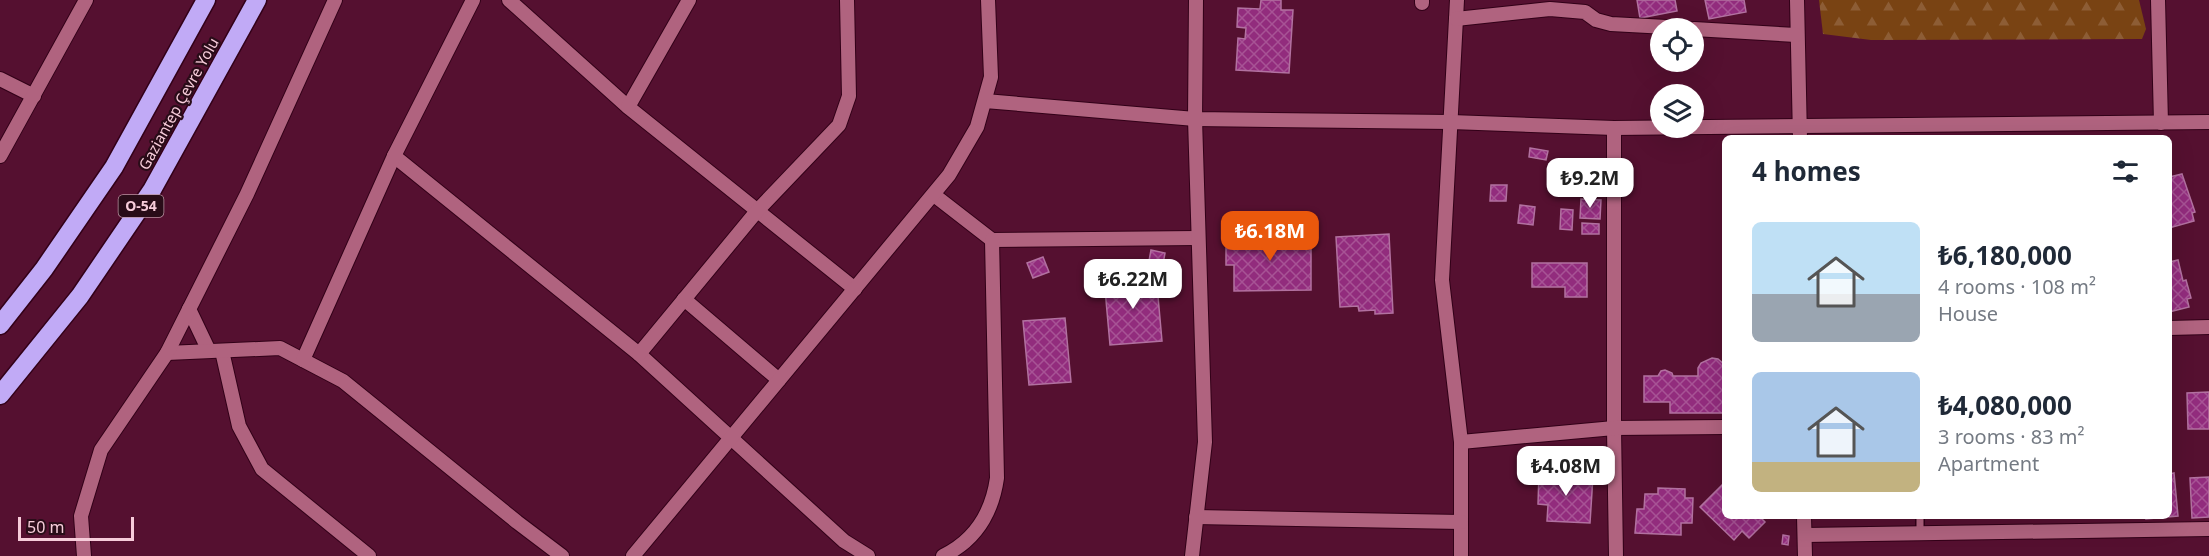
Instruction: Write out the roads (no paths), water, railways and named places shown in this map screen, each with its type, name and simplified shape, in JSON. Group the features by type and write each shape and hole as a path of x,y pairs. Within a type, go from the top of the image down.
{"highway":[{"name":"Gaziantep Çevre Yolu","path":"0,325 44,269 114,167 206,0"},
{"name":"Gaziantep Çevre Yolu","path":"0,395 80,296 152,190 256,0"}],"street":[{"path":"0,156 86,0"},
{"path":"84,556 81,516 101,450 167,353 247,194 335,0"},
{"path":"303,360 394,156 473,0"},
{"path":"509,0 628,107 855,289"},
{"path":"628,107 689,0"},
{"path":"639,354 757,211 839,125 849,96 847,0"},
{"path":"633,556 950,176 977,127 991,77 988,0"},
{"path":"1192,556 1205,442 1197,238 1196,0"},
{"path":"1456,0 1442,280 1461,442 1461,556"},
{"path":"1797,0 1800,133"},
{"path":"2158,0 2162,123"},
{"path":"1456,19 1585,6 1596,20 1611,24 1650,26"},
{"path":"1704,30 1796,35"},
{"path":"0,79 34,96"},
{"path":"985,101 1195,119 1451,122 1800,133 2209,122"},
{"path":"1614,128 1614,428 1617,556"},
{"path":"394,156 639,354 844,541 868,556"},
{"path":"934,195 992,240 1197,238"},
{"path":"944,556 969,538 980,526 994,494 997,478 992,240"},
{"path":"684,299 779,380"},
{"path":"189,309 215,351 239,426 262,469 369,556"},
{"path":"2172,328 2209,327"},
{"path":"167,353 280,348 344,381 562,556"},
{"path":"1461,442 1614,428 1722,427"},
{"path":"1196,517 1461,522"},
{"path":"1804,519 1805,556"},
{"path":"1804,535 2209,529"}],"lane":[{"path":"1920,519 1920,534"}]}
